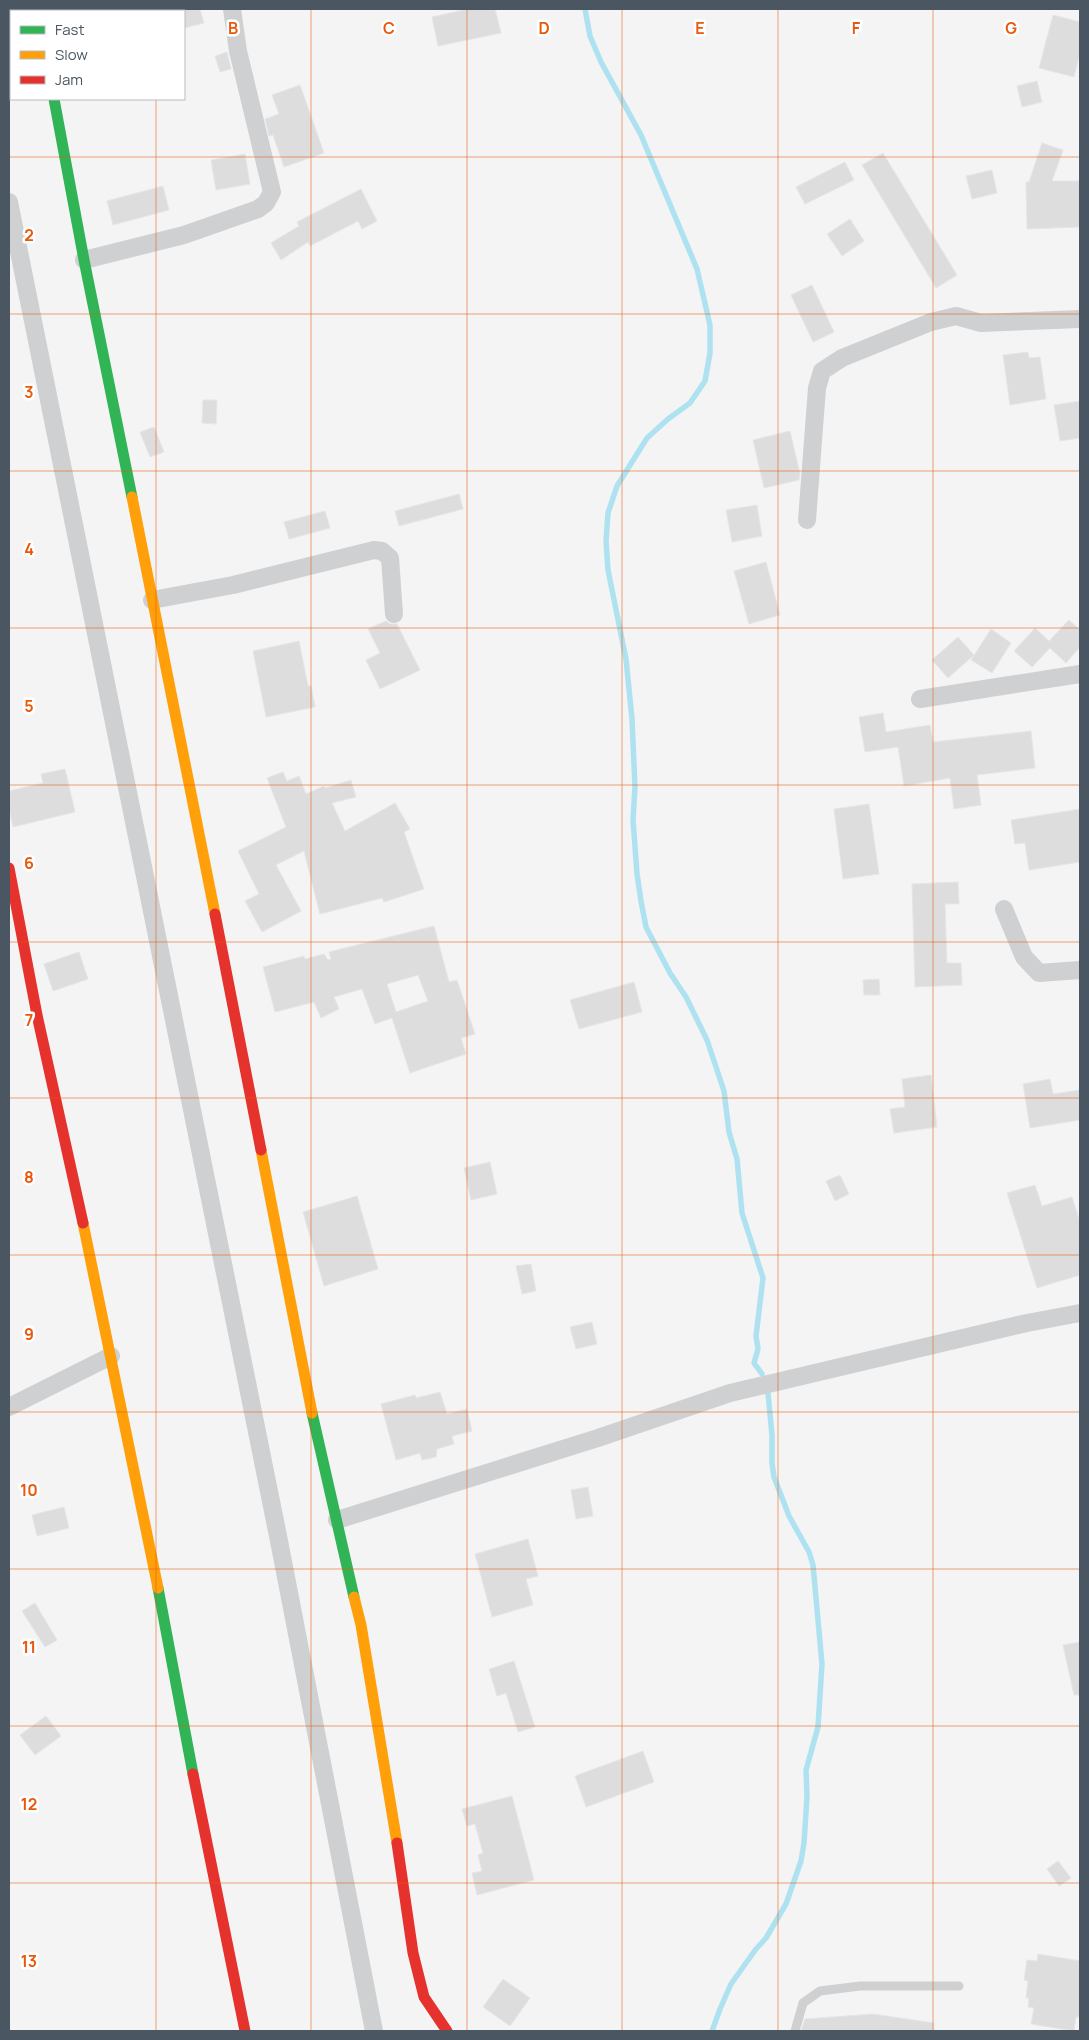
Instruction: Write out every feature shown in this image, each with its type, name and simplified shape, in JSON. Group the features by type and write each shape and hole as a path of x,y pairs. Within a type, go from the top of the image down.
{"street":[{"path":"84,260 184,235 258,209 266,203 272,192 238,50 232,9"},
{"path":"54,100 84,260 202,845 309,1401 361,1625 413,1953 424,1997 448,2031"},
{"path":"9,202 283,1560 374,2031"},
{"path":"807,520 817,388 822,371 842,358 931,322 956,316 981,323 1080,319"},
{"path":"152,600 233,585 374,550 382,552 390,558 394,614"},
{"path":"920,699 1080,674"},
{"path":"9,868 37,1015 147,1530 213,1879 245,2031"},
{"path":"1004,909 1024,957 1039,973 1080,970"},
{"path":"337,1520 579,1444 730,1394 1027,1323 1080,1313"},
{"path":"9,1407 111,1356"}],"lane":[{"path":"796,2031 803,2003 820,1991 860,1986 959,1986"}],"building":[{"path":"200,9 204,23 185,28 184,10"},
{"path":"468,9 495,9 501,33 438,46 432,17"},
{"path":"1053,15 1080,22 1080,53 1074,77 1039,68"},
{"path":"227,52 231,69 220,72 215,56"},
{"path":"1037,81 1042,102 1022,107 1017,86"},
{"path":"300,85 324,153 284,167 273,135 269,136 265,119 279,114 272,95"},
{"path":"1042,143 1063,150 1052,181 1080,181 1080,227 1027,229 1026,182 1029,182"},
{"path":"883,153 957,275 936,288 862,165"},
{"path":"245,154 250,184 216,190 211,160"},
{"path":"845,162 854,180 805,204 796,187"},
{"path":"992,170 997,193 972,199 966,176"},
{"path":"163,186 169,210 113,225 107,201"},
{"path":"361,189 377,221 362,229 358,221 310,246 308,242 281,260 271,243 299,226 297,222"},
{"path":"850,219 864,241 842,256 827,234"},
{"path":"812,285 834,332 813,342 791,295"},
{"path":"1028,352 1029,358 1040,357 1046,399 1010,405 1003,355"},
{"path":"203,400 217,400 216,424 202,423"},
{"path":"1080,401 1080,438 1060,441 1054,405"},
{"path":"154,427 164,452 150,457 140,432"},
{"path":"790,431 800,474 799,480 764,488 753,440"},
{"path":"459,494 463,509 399,526 395,511"},
{"path":"757,505 762,536 732,542 726,510"},
{"path":"325,511 330,528 289,539 284,522"},
{"path":"766,562 780,615 749,624 734,571"},
{"path":"1069,620 1080,630 1080,647 1066,663 1050,648 1032,667 1014,651 1035,628 1049,641"},
{"path":"386,621 390,624 397,624 420,670 380,689 366,660 380,653 368,629"},
{"path":"991,629 1011,643 992,673 971,660"},
{"path":"958,637 974,655 948,678 932,660"},
{"path":"299,641 308,686 311,686 315,707 266,717 253,651"},
{"path":"883,713 886,732 930,725 933,742 1031,731 1035,768 977,775 981,805 954,809 950,778 904,786 898,747 865,752 859,717"},
{"path":"65,769 75,812 13,827 9,807 9,791 43,783 41,774"},
{"path":"283,772 287,781 299,776 306,794 324,786 325,788 351,780 356,797 332,803 345,831 395,803 410,829 404,832 424,889 384,902 382,898 320,914 304,851 276,865 301,911 262,932 245,901 259,894 238,851 286,827 267,778"},
{"path":"869,804 879,874 843,879 834,809"},
{"path":"1080,809 1080,862 1029,870 1025,843 1015,844 1011,820"},
{"path":"958,882 959,904 945,904 947,963 961,963 962,985 915,987 912,884"},
{"path":"434,926 449,982 457,980 475,1034 461,1038 466,1054 410,1073 392,1018 375,1024 362,989 334,997 339,1009 321,1018 314,1002 275,1012 263,967 304,956 305,959 324,954 328,960 331,959 329,952","holes":["418,975 428,1001 396,1012 387,984"]},
{"path":"79,952 88,979 53,991 44,964"},
{"path":"879,979 880,995 864,995 863,980"},
{"path":"634,982 642,1012 579,1029 570,1000"},
{"path":"931,1075 937,1127 894,1133 890,1109 905,1107 902,1079"},
{"path":"1050,1079 1053,1094 1080,1090 1080,1120 1030,1128 1023,1084"},
{"path":"490,1162 497,1194 471,1200 464,1168"},
{"path":"840,1175 849,1194 835,1201 826,1181"},
{"path":"1035,1185 1042,1206 1072,1197 1080,1222 1080,1275 1037,1288 1007,1193"},
{"path":"357,1196 378,1269 324,1286 303,1212"},
{"path":"531,1264 536,1291 522,1294 516,1266"},
{"path":"592,1322 597,1344 576,1349 570,1327"},
{"path":"440,1392 447,1414 467,1409 472,1431 452,1436 454,1444 437,1449 436,1457 422,1460 420,1453 396,1460 381,1404 415,1395 416,1398"},
{"path":"588,1487 593,1516 576,1519 571,1490"},
{"path":"64,1507 69,1528 37,1536 32,1515"},
{"path":"528,1539 538,1576 526,1579 533,1605 492,1617 475,1554"},
{"path":"35,1603 57,1640 45,1647 22,1611"},
{"path":"1080,1642 1080,1695 1074,1695 1063,1645"},
{"path":"514,1661 535,1727 518,1732 506,1693 497,1696 489,1669"},
{"path":"46,1716 61,1736 35,1755 20,1735"},
{"path":"643,1751 654,1782 586,1807 575,1776"},
{"path":"512,1796 534,1880 477,1895 472,1873 482,1871 478,1855 483,1853 475,1824 467,1826 462,1809"},
{"path":"1058,1861 1071,1878 1059,1886 1047,1869"},
{"path":"1038,1954 1080,1961 1080,2017 1076,2017 1074,2031 1031,2024 1034,2008 1028,2007 1029,1998 1026,1998 1028,1981 1024,1980 1027,1960 1037,1961"},
{"path":"503,1979 530,1998 510,2026 483,2007"},
{"path":"873,2014 934,2023 934,2031 801,2031 805,2019"}],"waterway":[{"path":"585,9 590,36 601,62 641,135 697,269 710,325 710,353 705,381 690,403 647,438 617,486 608,513 606,541 608,570 626,659 632,719 635,787 633,819 641,901 646,927 670,973 686,997 707,1040 724,1091 729,1132 737,1159 742,1213 763,1278 756,1336 758,1349 754,1363 762,1374"},
{"path":"712,2031 731,1984 766,1938 786,1904 801,1861 807,1797 806,1770 818,1727 822,1664 813,1565 809,1552 789,1516 774,1477 768,1393"}],"traffic: fast":[{"path":"54,100 84,260 132,497"},
{"path":"312,1413 354,1597"},
{"path":"158,1588 193,1774"}],"traffic: slow":[{"path":"132,497 215,914"},
{"path":"261,1150 312,1413"},
{"path":"83,1223 158,1588"},
{"path":"354,1597 361,1625 397,1843"}],"traffic: jam":[{"path":"9,868 37,1015 83,1223"},
{"path":"215,914 261,1150"},
{"path":"193,1774 245,2031"},
{"path":"397,1843 413,1953 424,1997 447,2031"}]}
